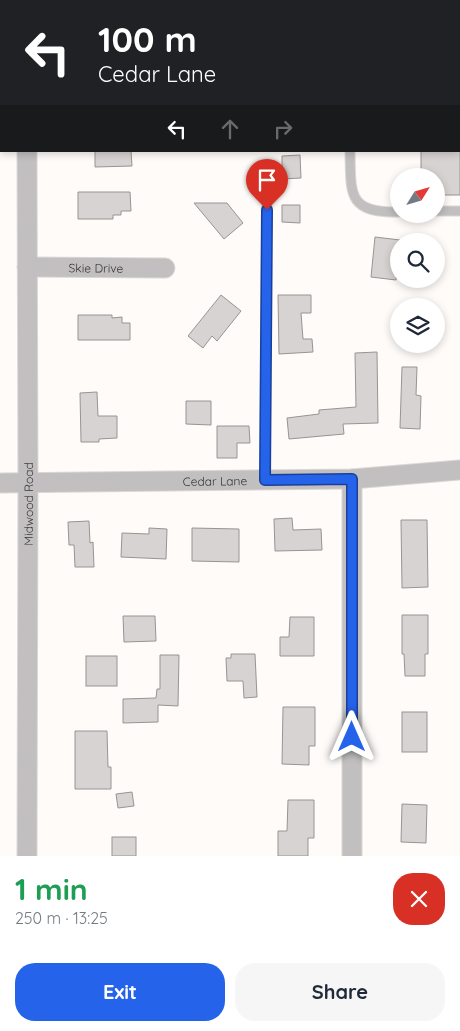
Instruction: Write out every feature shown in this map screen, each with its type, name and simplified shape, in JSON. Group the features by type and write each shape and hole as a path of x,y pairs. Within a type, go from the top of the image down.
{"street":[{"name":"Midwood Road","path":"27,152 27,856"},
{"name":"Skie Drive","path":"27,267 165,268"},
{"name":"Cedar Lane","path":"0,483 352,479 460,470"},
{"path":"352,479 352,856"}],"lane":[{"path":"350,152 351,187 354,197 369,210 390,212"},
{"path":"265,480 267,190"},
{"path":"445,211 460,211"}],"building":[{"path":"95,152 131,152 132,166 95,167"},
{"path":"421,152 460,152 460,195 445,195 445,168 421,168"},
{"path":"300,155 301,178 282,179 282,156"},
{"path":"78,192 130,192 131,211 121,211 121,215 113,215 113,219 78,219"},
{"path":"194,203 227,203 243,223 224,239"},
{"path":"282,205 300,205 300,223 282,222"},
{"path":"375,237 390,239 390,279 371,277"},
{"path":"221,295 241,311 217,341 212,336 203,348 188,336"},
{"path":"278,295 311,295 311,313 301,313 303,339 312,339 313,352 279,354"},
{"path":"78,315 112,315 112,318 122,317 122,323 130,323 130,340 78,340"},
{"path":"377,352 378,423 343,424 344,434 289,439 287,418 319,414 319,410 356,407 355,353"},
{"path":"402,367 417,367 416,395 421,396 420,429 400,428"},
{"path":"97,392 98,416 117,416 117,438 99,439 99,442 81,442 80,393"},
{"path":"186,401 211,401 211,425 186,424"},
{"path":"217,426 249,426 250,443 237,443 237,458 217,458"},
{"path":"292,518 293,530 321,529 322,550 275,551 274,519"},
{"path":"401,520 427,520 428,587 402,588"},
{"path":"89,521 90,543 93,542 94,567 75,567 74,545 69,545 68,522"},
{"path":"149,528 167,529 166,559 121,557 122,533 149,534"},
{"path":"192,528 239,529 239,562 192,561"},
{"path":"402,615 428,615 428,654 425,654 425,676 405,676 404,654 402,654"},
{"path":"123,616 155,616 156,641 124,642"},
{"path":"290,617 314,617 314,656 280,656 280,637 289,637"},
{"path":"231,654 255,654 257,697 244,698 243,681 227,681 226,658 231,658"},
{"path":"160,655 179,655 178,706 158,705 158,722 123,723 123,699 156,698 157,689 160,689"},
{"path":"86,656 117,656 117,686 86,686"},
{"path":"283,707 315,707 315,746 309,746 309,765 282,764"},
{"path":"402,712 427,712 427,752 402,752"},
{"path":"75,731 107,731 108,767 111,767 111,789 75,789"},
{"path":"132,792 134,806 118,808 116,794"},
{"path":"288,800 314,800 314,838 308,838 308,856 278,856 278,831 287,831"},
{"path":"402,804 427,805 426,843 401,842"},
{"path":"112,837 136,837 136,856 112,856"}],"route":[{"path":"267,210 265,480 352,479 352,737"}]}
